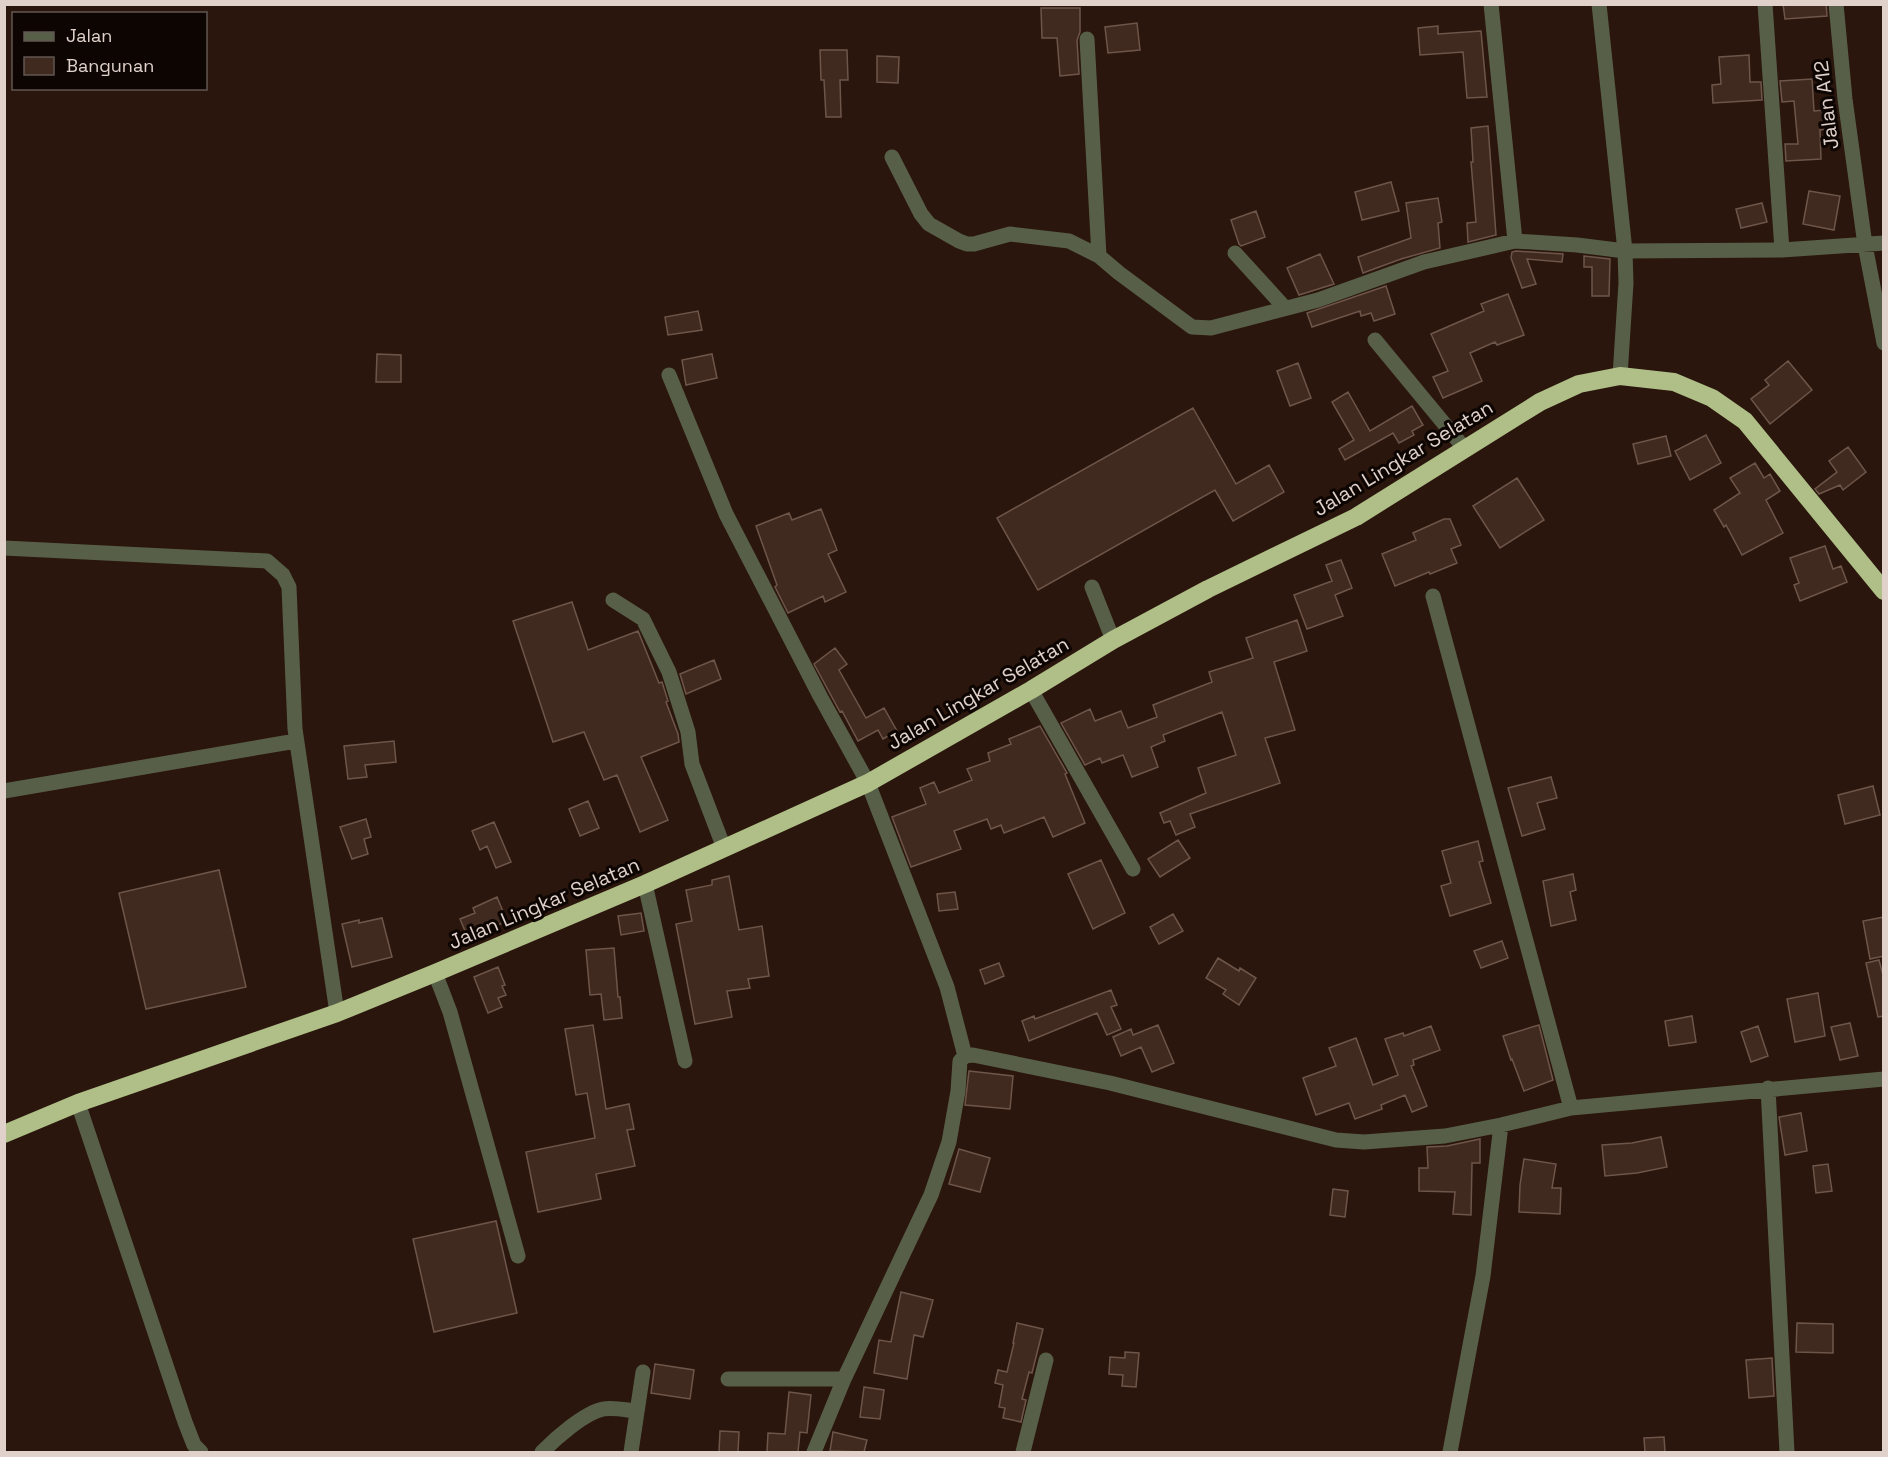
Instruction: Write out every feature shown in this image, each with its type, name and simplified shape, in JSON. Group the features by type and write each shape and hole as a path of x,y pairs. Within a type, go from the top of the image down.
{"highway":[{"name":"Jalan Lingkar Selatan","path":"4,1134 78,1103 336,1013 435,973 645,884 868,783 1031,690 1113,640 1208,589 1356,517 1540,402 1579,384 1620,376 1674,382 1712,398 1745,422 1884,591"}],"street":[{"path":"1491,4 1515,241"},
{"path":"1599,4 1626,283 1620,376"},
{"path":"1765,4 1782,250"},
{"name":"Jalan A12","path":"1836,4 1845,99 1865,245 1884,343"},
{"path":"1087,39 1099,256"},
{"path":"892,158 921,214 929,224 959,241 974,244 1010,234 1069,241 1099,256 1192,327 1211,328 1318,300 1424,262 1515,241 1624,251 1782,250 1884,243"},
{"path":"1235,253 1285,308"},
{"path":"1375,340 1465,448"},
{"path":"669,375 726,514 820,696 868,783 947,987 965,1056"},
{"path":"4,548 267,561 283,575 289,587 296,741 336,1013"},
{"path":"1092,587 1113,640"},
{"path":"1433,596 1571,1108"},
{"path":"613,600 643,619 669,672 688,732 692,764 724,849"},
{"path":"1031,690 1133,869"},
{"path":"4,791 296,741"},
{"path":"645,884 686,1060"},
{"path":"435,973 450,1012 518,1256"},
{"path":"814,1452 844,1379 931,1195 949,1142 958,1091 960,1061 965,1056 973,1055 1110,1083 1336,1140 1364,1142 1445,1136 1571,1108 1884,1079"},
{"path":"1768,1088 1787,1452"},
{"path":"78,1103 185,1422 194,1445 201,1452"},
{"path":"1450,1452 1483,1276 1502,1125"},
{"path":"1023,1452 1046,1360"},
{"path":"631,1452 642,1372"},
{"path":"728,1379 844,1379"},
{"path":"542,1452 557,1437 579,1421 603,1408 636,1411"}],"building":[{"path":"1783,4 1826,4 1827,16 1785,19"},
{"path":"1041,8 1080,8 1080,32 1077,40 1079,74 1060,76 1057,38 1042,38"},
{"path":"1137,23 1140,50 1108,53 1105,27"},
{"path":"1438,26 1438,34 1481,31 1487,97 1467,98 1463,52 1420,55 1418,28"},
{"path":"820,50 847,50 848,80 840,80 841,117 826,117"},
{"path":"1749,55 1750,82 1761,82 1762,100 1713,103 1712,85 1721,84 1719,57"},
{"path":"877,56 899,57 898,83 877,82"},
{"path":"1812,79 1814,111 1826,110 1827,129 1820,130 1821,159 1786,161 1785,144 1798,144 1794,101 1782,102 1780,81"},
{"path":"1488,126 1496,235 1468,242 1467,223 1476,222 1471,162 1473,162 1471,128"},
{"path":"1391,182 1399,211 1362,220 1355,192"},
{"path":"1809,191 1840,196 1834,230 1803,224"},
{"path":"1438,198 1442,222 1438,223 1440,248 1363,273 1358,257 1411,238 1406,203"},
{"path":"1762,203 1767,222 1741,228 1736,209"},
{"path":"1256,211 1265,237 1241,246 1231,220"},
{"path":"1512,252 1563,254 1562,262 1527,259 1536,284 1522,288 1511,258"},
{"path":"1320,254 1334,284 1299,295 1287,268"},
{"path":"1584,256 1610,259 1609,296 1592,296 1592,267 1584,267"},
{"path":"1386,286 1395,314 1374,321 1371,313 1361,316 1360,311 1312,327 1307,313"},
{"path":"1508,294 1524,335 1497,345 1495,342 1470,353 1482,381 1443,398 1433,377 1448,371 1431,334 1484,311 1481,304"},
{"path":"698,311 702,330 668,335 665,317"},
{"path":"377,354 401,355 401,382 376,382"},
{"path":"712,354 717,378 686,385 682,360"},
{"path":"1788,361 1812,390 1770,424 1751,399 1769,385 1765,380"},
{"path":"1298,363 1311,398 1290,406 1277,371"},
{"path":"1348,392 1370,431 1412,406 1423,425 1412,431 1414,435 1399,443 1393,433 1345,460 1339,449 1354,440 1332,402"},
{"path":"1193,408 1236,484 1269,465 1284,492 1233,521 1215,490 1038,590 997,518"},
{"path":"1706,435 1721,463 1690,480 1675,451"},
{"path":"1666,436 1671,456 1638,464 1633,444"},
{"path":"1848,447 1866,472 1843,490 1840,485 1819,494 1815,489 1837,472 1829,461"},
{"path":"1755,463 1764,478 1770,474 1780,491 1766,500 1783,533 1742,555 1726,525 1724,527 1714,510 1740,493 1730,478"},
{"path":"1517,478 1544,520 1500,548 1473,506"},
{"path":"821,509 837,550 828,554 846,592 825,602 823,596 788,613 775,587 777,585 756,526 789,513 792,520"},
{"path":"1444,519 1450,519 1461,545 1451,549 1457,563 1395,586 1382,554 1416,540 1413,533"},
{"path":"1825,546 1833,569 1841,566 1847,582 1800,601 1794,585 1799,583 1790,558"},
{"path":"1341,560 1352,588 1335,595 1343,616 1307,629 1294,595 1332,581 1326,565"},
{"path":"572,602 588,650 638,631 659,683 662,682 668,701 666,702 678,734 679,742 641,757 668,820 640,832 617,775 604,780 584,732 553,742 513,621"},
{"path":"1297,620 1307,651 1274,662 1295,730 1265,738 1280,783 1190,814 1195,827 1176,835 1170,821 1164,823 1160,813 1206,793 1198,768 1236,755 1222,712 1163,735 1165,741 1151,747 1158,767 1132,777 1123,755 1102,763 1100,758 1085,765 1061,723 1090,709 1095,721 1121,711 1128,728 1157,717 1153,705 1212,682 1209,672 1253,658 1246,638"},
{"path":"835,648 847,664 839,670 866,718 884,708 897,731 883,739 878,730 858,741 814,664"},
{"path":"714,660 721,679 686,694 680,674"},
{"path":"1040,726 1067,773 1065,774 1085,823 1053,837 1044,817 1004,833 1001,825 991,829 987,819 954,831 961,849 911,867 892,817 926,804 920,788 934,782 939,793 972,780 967,769 990,761 988,753 1011,744 1009,739"},
{"path":"394,741 396,762 365,765 367,777 348,779 344,746"},
{"path":"1551,777 1557,798 1537,803 1545,829 1522,836 1508,788"},
{"path":"1873,786 1880,815 1845,824 1838,795"},
{"path":"588,801 599,828 580,836 569,809"},
{"path":"366,819 371,837 364,839 368,854 352,859 340,827"},
{"path":"494,822 511,862 496,868 487,846 480,850 472,831"},
{"path":"1178,840 1190,858 1160,877 1148,859"},
{"path":"1478,841 1483,861 1479,862 1491,903 1450,916 1441,886 1451,883 1442,851"},
{"path":"1101,860 1125,913 1093,929 1068,874"},
{"path":"219,870 246,987 146,1009 119,893"},
{"path":"1573,874 1576,890 1570,892 1576,920 1551,926 1543,881"},
{"path":"729,876 739,930 762,926 769,976 748,979 750,988 727,991 732,1017 695,1024 676,924 692,921 686,890 712,885 712,880"},
{"path":"955,892 958,909 939,911 937,894"},
{"path":"497,897 507,921 468,938 460,919 475,913 473,908"},
{"path":"641,913 644,931 621,935 618,916"},
{"path":"1173,914 1183,931 1159,944 1150,927"},
{"path":"1884,917 1884,956 1870,959 1863,921"},
{"path":"382,918 392,957 352,967 342,924"},
{"path":"1502,941 1508,958 1481,968 1474,951"},
{"path":"614,948 622,1018 604,1020 601,994 590,995 586,950"},
{"path":"1218,958 1256,978 1239,1005 1223,994 1226,990 1206,978"},
{"path":"1879,960 1884,979 1884,1016 1878,1017 1866,963"},
{"path":"999,963 1004,976 985,984 980,970"},
{"path":"498,967 506,995 498,998 502,1007 488,1013 474,977"},
{"path":"1111,990 1117,1005 1111,1007 1121,1029 1107,1035 1097,1013 1029,1041 1022,1021 1034,1016 1035,1019"},
{"path":"1818,993 1825,1036 1795,1042 1787,999"},
{"path":"1692,1016 1696,1042 1669,1046 1665,1021"},
{"path":"1850,1023 1858,1056 1840,1060 1831,1027"},
{"path":"593,1025 606,1109 629,1104 634,1129 627,1130 635,1166 596,1174 601,1199 538,1212 526,1152 595,1138 587,1093 576,1095 565,1029"},
{"path":"1158,1025 1174,1063 1152,1072 1141,1047 1121,1056 1113,1037 1131,1029 1133,1035"},
{"path":"1539,1025 1553,1080 1524,1091 1503,1036"},
{"path":"1431,1026 1440,1050 1413,1060 1414,1065 1411,1066 1427,1106 1412,1112 1405,1095 1381,1105 1382,1109 1355,1119 1349,1103 1316,1115 1303,1078 1336,1066 1329,1048 1356,1038 1373,1085 1398,1075 1385,1039 1403,1033 1404,1036"},
{"path":"1758,1026 1768,1056 1751,1062 1741,1032"},
{"path":"969,1071 1013,1076 1010,1109 965,1105"},
{"path":"1801,1113 1807,1151 1785,1155 1779,1117"},
{"path":"1661,1137 1667,1167 1605,1176 1602,1145 1632,1143"},
{"path":"1480,1139 1480,1163 1472,1163 1471,1215 1453,1214 1455,1192 1419,1191 1419,1168 1428,1168 1427,1147 1447,1146"},
{"path":"959,1149 990,1158 980,1192 949,1184"},
{"path":"1524,1159 1556,1164 1552,1188 1561,1188 1560,1214 1519,1212"},
{"path":"1828,1164 1832,1191 1816,1193 1813,1166"},
{"path":"1333,1189 1348,1191 1345,1217 1330,1215"},
{"path":"496,1221 517,1313 434,1332 413,1239"},
{"path":"901,1292 933,1300 923,1337 914,1335 907,1379 874,1373 879,1340 891,1342"},
{"path":"1017,1323 1043,1329 1032,1373 1029,1372 1022,1399 1026,1400 1021,1422 1003,1418 1005,1408 999,1407 1003,1385 995,1383 998,1370 1007,1372"},
{"path":"1797,1323 1833,1324 1833,1353 1796,1352"},
{"path":"1125,1352 1139,1353 1136,1387 1122,1386 1123,1375 1109,1374 1110,1357 1125,1358"},
{"path":"1772,1358 1774,1396 1749,1398 1746,1360"},
{"path":"655,1364 694,1370 690,1399 651,1393"},
{"path":"864,1387 884,1390 880,1419 860,1417"},
{"path":"789,1392 811,1395 807,1433 800,1432 798,1452 767,1452 768,1433 785,1434"},
{"path":"720,1431 739,1432 738,1452 719,1452"},
{"path":"833,1432 867,1440 864,1452 830,1451"},
{"path":"1664,1437 1665,1452 1645,1452 1644,1438"}]}
